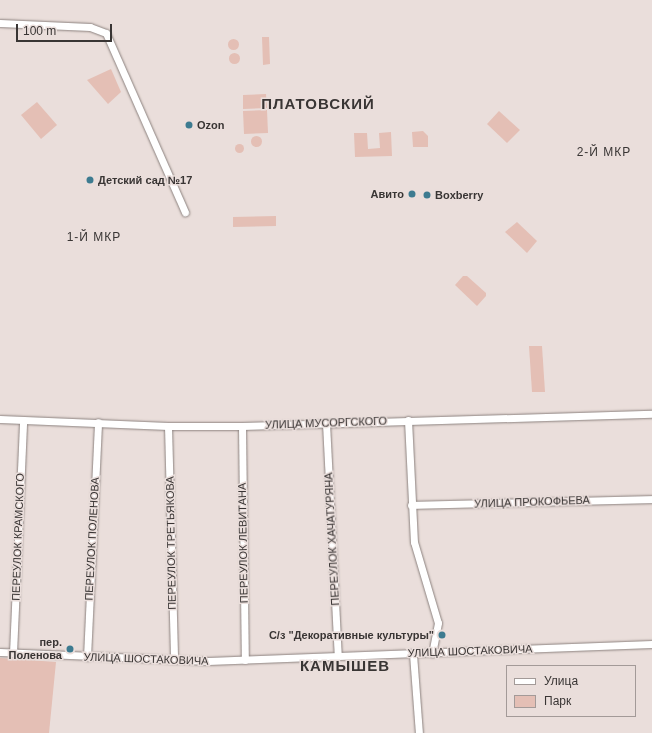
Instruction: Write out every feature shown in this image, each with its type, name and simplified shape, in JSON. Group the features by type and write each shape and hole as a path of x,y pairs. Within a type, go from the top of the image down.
{"street":[{"path":"0,23 103,30 111,43 185,212"},
{"name":"УЛИЦА МУСОРГСКОГО","path":"0,419 168,426 242,426 326,422 652,414"},
{"name":"ПЕРЕУЛОК КРАМСКОГО","path":"13,653 23,420"},
{"path":"408,420 414,542 438,623 432,653"},
{"name":"ПЕРЕУЛОК ПОЛЕНОВА","path":"87,657 98,422"},
{"name":"ПЕРЕУЛОК ХАЧАТУРЯНА","path":"326,422 338,656"},
{"name":"ПЕРЕУЛОК ТРЕТЬЯКОВА","path":"168,426 174,660"},
{"name":"ПЕРЕУЛОК ЛЕВИТАНА","path":"242,426 245,660"},
{"name":"УЛИЦА ПРОКОФЬЕВА","path":"411,505 652,499"},
{"name":"УЛИЦА ШОСТАКОВИЧА","path":"0,652 174,660 245,660 652,644"},
{"path":"413,654 419,733"}],"green space":[{"path":"262,37 269,37 270,64 263,65"},
{"path":"233,38 237,40 239,44 237,48 233,50 229,48 227,44 229,40"},
{"path":"232,53 236,53 238,54 238,62 232,63 229,60 229,56"},
{"path":"111,69 121,92 108,104 87,80"},
{"path":"266,94 267,108 243,109 243,95"},
{"path":"37,102 57,125 41,139 21,115"},
{"path":"267,110 268,133 244,134 243,111"},
{"path":"499,111 520,130 507,143 487,124"},
{"path":"423,131 428,136 428,147 413,147 412,132"},
{"path":"391,132 392,156 355,157 354,133 367,133 368,149 380,148 379,133"},
{"path":"254,136 258,136 260,137 260,145 254,146 251,143 251,139"},
{"path":"237,144 241,144 243,148 241,152 237,152 235,150 235,146"},
{"path":"276,216 276,226 233,227 233,217"},
{"path":"517,222 537,241 527,253 505,232"},
{"path":"463,276 467,276 486,293 486,296 477,306 455,285"},
{"path":"529,346 542,346 545,392 532,392"},
{"path":"0,658 56,662 49,733 0,733"}],"place":[{"name":"Ozon","path":"189,125"},
{"name":"Детский сад №17","path":"90,180"},
{"name":"Авито","path":"412,194"},
{"name":"Boxberry","path":"427,195"},
{"name":"С/з \"Декоративные культуры\"","path":"442,635"},
{"name":"пер. Поленова","path":"70,649"}],"district":[{"name":"ПЛАТОВСКИЙ","path":"318,104"},
{"name":"2-Й МКР","path":"604,153"},
{"name":"1-Й МКР","path":"94,238"},
{"name":"КАМЫШЕВ","path":"345,666"}]}
